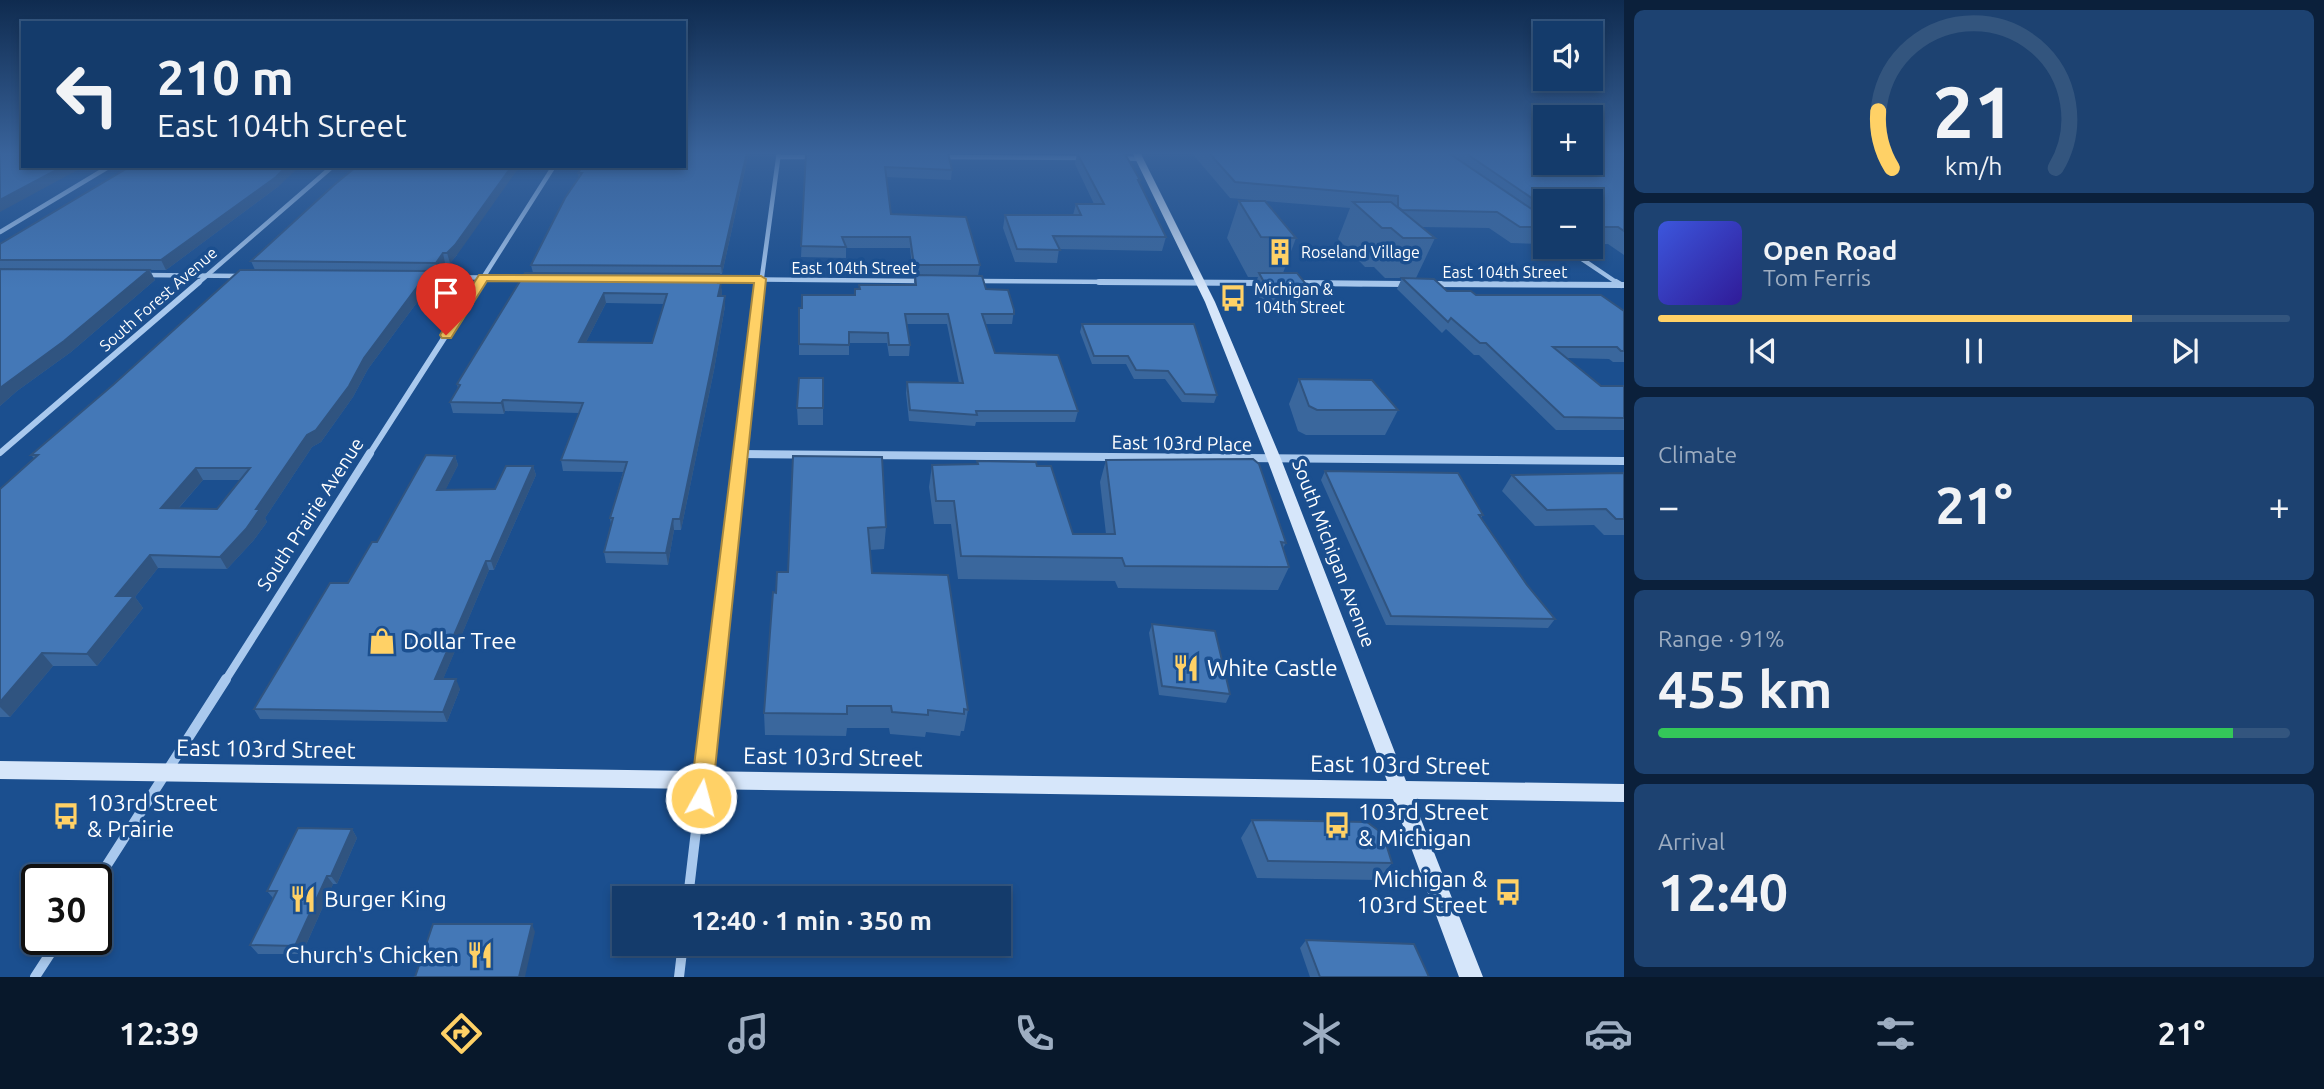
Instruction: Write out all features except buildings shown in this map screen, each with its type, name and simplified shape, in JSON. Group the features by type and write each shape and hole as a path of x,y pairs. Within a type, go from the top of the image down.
{"main road":[{"name":"South Michigan Avenue","path":"1159,198 1202,282 1274,459 1471,977"},
{"name":"East 103rd Street","path":"0,770 1624,793"}],"street":[{"path":"0,232 57,198"},
{"name":"South Forest Avenue","path":"0,453 297,198"},
{"name":"South Prairie Avenue","path":"108,864 534,198"},
{"path":"690,886 772,198"},
{"path":"1582,259 1623,286"},
{"path":"131,275 243,276"},
{"path":"409,277 534,278"},
{"name":"East 104th Street","path":"700,279 935,281"},
{"path":"973,281 1271,283"},
{"name":"East 104th Street","path":"1285,283 1418,284"},
{"name":"East 104th Street","path":"1430,284 1623,286"},
{"name":"East 103rd Place","path":"740,454 1624,461"},
{"path":"35,977 49,955"},
{"path":"679,977 681,956"}],"place":[{"name":"Roseland Village","path":"1280,252"},
{"name":"Michigan & 104th Street","path":"1233,298"},
{"name":"Dollar Tree","path":"382,641"},
{"name":"White Castle","path":"1186,668"},
{"name":"103rd Street & Prairie","path":"66,816"},
{"name":"103rd Street & Michigan","path":"1337,825"},
{"name":"Michigan & 103rd Street","path":"1508,892"},
{"name":"Burger King","path":"303,899"},
{"name":"Church's Chicken","path":"480,955"}],"route":[{"path":"446,335 483,278 761,279 701,798"}]}
